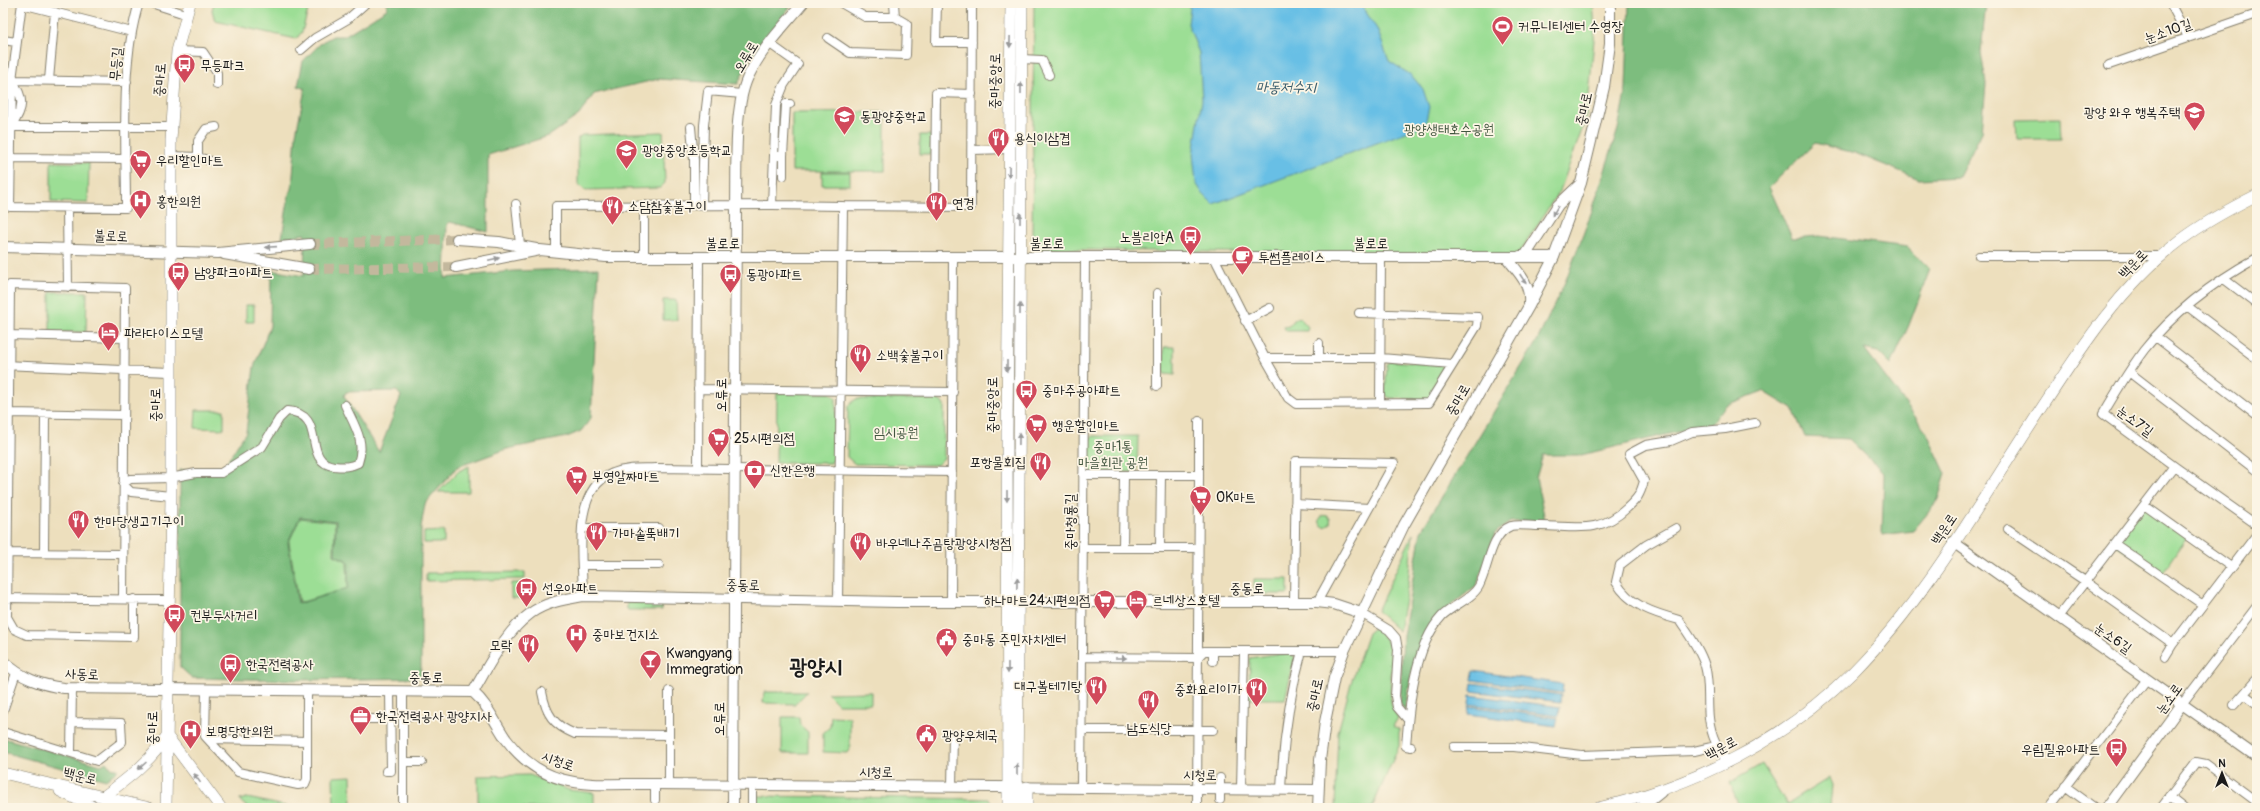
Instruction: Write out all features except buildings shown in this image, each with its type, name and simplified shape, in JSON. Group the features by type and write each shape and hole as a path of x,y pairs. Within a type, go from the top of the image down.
{"main road":[{"name":"중마로","path":"166,808 168,600 171,496 171,156 177,51 185,14 190,3"},
{"name":"중마중앙로","path":"1011,3 1008,257 1012,602 1018,808"},
{"name":"중마중앙로","path":"1012,602 1020,257 1022,3"},
{"name":"백운로","path":"1598,808 1615,806 1661,792 1728,763 1804,715 1852,673 1901,617 1953,542 2086,340 2122,297 2161,256 2208,222 2257,195"},
{"path":"103,797 143,765 157,751 167,736 221,808"},
{"name":"백운로","path":"3,773 150,808"},
{"path":"39,781 95,808"},
{"name":"중마중앙로","path":"1008,808 1017,787"},
{"path":"1017,787 1027,808"}],"street":[{"path":"68,287 67,208 10,207 10,158 7,127 16,42 22,3 132,32"},
{"name":"무등길","path":"67,208 126,208 127,82 132,32 139,3"},
{"path":"151,3 185,14"},
{"path":"301,50 315,38 348,19 366,3"},
{"name":"오류로","path":"732,808 736,205 742,94 749,73 803,3"},
{"path":"828,38 850,53 906,55 907,24 895,17 865,17 841,3"},
{"path":"894,3 895,17"},
{"path":"936,3 936,42 972,42"},
{"path":"556,251 556,206 702,204 971,207 972,3"},
{"name":"중마로","path":"1318,808 1318,790 1325,722 1334,678 1344,651 1404,524 1529,306 1554,256 1581,183 1604,87 1610,44 1610,3"},
{"path":"2170,3 2188,37"},
{"path":"49,80 55,12"},
{"name":"눈소10길","path":"2109,65 2257,14"},
{"path":"3,40 16,42"},
{"path":"770,44 798,64 784,86 776,105 772,205"},
{"path":"177,51 203,52 217,73 217,85"},
{"path":"1022,59 1042,60 1049,75"},
{"path":"12,80 127,82"},
{"path":"702,204 704,125 708,91 742,94"},
{"path":"935,206 936,93 972,94"},
{"path":"783,176 786,104 790,104"},
{"path":"7,127 172,127"},
{"path":"198,157 198,141 206,129 216,127"},
{"path":"691,127 694,160 694,204"},
{"path":"972,150 1009,149"},
{"path":"171,156 198,157 211,161"},
{"path":"773,156 783,156"},
{"path":"10,158 126,159"},
{"path":"1506,256 1525,256 1558,205 1581,183"},
{"path":"516,204 520,245"},
{"path":"644,205 644,257"},
{"path":"838,601 843,206"},
{"name":"불로로","path":"457,239 520,245 540,250 606,257 1554,256"},
{"name":"불로로","path":"218,253 241,249 310,244"},
{"name":"불로로","path":"3,246 218,253 309,269"},
{"name":"불로로","path":"456,267 540,250"},
{"path":"1506,256 1525,280 1530,293 1529,306"},
{"path":"1979,256 2161,256"},
{"path":"698,468 699,257"},
{"path":"951,602 953,257"},
{"name":"중마청룡길","path":"1080,788 1082,730 1085,257"},
{"path":"1214,257 1265,358 1288,398 1296,404 1429,403 1477,326 1478,317 1359,313"},
{"path":"1380,403 1381,257"},
{"name":"눈소7길","path":"2174,466 2103,414 2129,372 2156,337 2187,306 2224,279 2257,258"},
{"path":"2224,279 2257,304"},
{"path":"122,599 125,288 10,285 10,335 6,365 10,413 6,475 8,553 4,598 7,617 14,629 27,635 134,637 134,599"},
{"path":"1157,293 1157,386"},
{"path":"2187,306 2257,360"},
{"path":"1245,321 1270,308"},
{"path":"10,335 124,338"},
{"path":"2156,337 2257,415"},
{"path":"1319,343 1319,358"},
{"path":"1265,358 1381,358 1452,364"},
{"path":"6,365 170,372"},
{"path":"2129,372 2257,471"},
{"path":"698,389 953,392"},
{"path":"123,484 130,479 170,478 196,473 221,473 262,447 279,420 287,411 298,412 308,419 313,435 315,450 320,461 332,466 348,467 358,463 362,451 359,436 345,406"},
{"path":"10,413 124,415"},
{"path":"44,553 45,414"},
{"path":"1197,808 1199,421"},
{"path":"1411,747 1406,746 1408,720 1414,684 1426,640 1442,616 1479,587 1499,534 1512,526 1584,528 1604,525 1622,513 1640,496 1644,480 1629,454 1646,445 1671,441 1692,432 1725,429 1755,423"},
{"path":"1294,602 1296,461 1394,463 1317,602"},
{"path":"2058,617 2174,466 2257,525"},
{"path":"584,596 582,516 589,494 612,473 625,469 698,468 840,469 952,472"},
{"path":"1083,474 1199,475"},
{"path":"1123,548 1124,475"},
{"path":"1160,548 1161,475"},
{"path":"123,484 131,492 171,496"},
{"path":"1296,504 1369,508"},
{"path":"2144,506 2231,567"},
{"path":"582,528 659,528"},
{"path":"1676,528 1646,545 1620,565 1616,582 1621,590 1637,604 1651,612 1679,620 1693,642 1705,666 1709,688 1709,719 1716,746 1728,763"},
{"path":"2008,529 2085,581 2173,644"},
{"path":"2165,657 2202,605 2257,534"},
{"name":"눈소6길","path":"1953,542 2257,757"},
{"path":"2115,544 2202,605"},
{"path":"1083,548 1198,548"},
{"path":"8,553 123,554"},
{"path":"583,564 659,565"},
{"name":"중동로","path":"167,690 473,692 503,644 532,613 558,601 584,596 951,602 1317,602 1334,604 1361,613"},
{"path":"4,598 168,600"},
{"name":"눈소로","path":"2106,808 2182,704 2257,606"},
{"path":"1361,613 1389,630 1396,638 1398,650 1395,696 1397,707 1408,720"},
{"path":"1082,657 1197,658 1204,651 1344,651"},
{"path":"1214,651 1214,661"},
{"path":"1241,789 1244,651"},
{"path":"1280,790 1287,713 1302,651"},
{"name":"사동로","path":"3,661 16,673 48,686 167,690"},
{"path":"4,707 16,673"},
{"path":"2234,705 2245,695 2257,679"},
{"path":"2049,808 2147,680"},
{"path":"71,752 73,722 72,688"},
{"path":"206,690 205,736 238,772 298,785 305,784 307,779 306,691"},
{"path":"386,771 391,771 390,691"},
{"path":"403,691 403,804"},
{"path":"668,784 669,691"},
{"name":"시청로","path":"473,692 484,702 506,738 524,761 539,771 564,781 584,783 655,784 1318,790"},
{"path":"542,692 545,709 553,720 565,730 575,734 668,735"},
{"path":"2245,695 2257,704"},
{"path":"403,716 414,716"},
{"path":"362,720 390,720"},
{"path":"3,732 97,761 122,742 121,723 73,722"},
{"path":"1082,730 1213,730"},
{"path":"952,787 953,734"},
{"path":"208,740 307,741"},
{"path":"1454,747 1514,747 1582,755 1694,750 1716,746"},
{"path":"403,762 422,762"},
{"path":"2161,808 2196,762 2202,762 2257,802"},
{"path":"1220,778 1220,800"},
{"path":"655,784 655,800"},
{"path":"752,785 752,808"},
{"path":"2065,786 2095,808"},
{"path":"1641,808 1661,792"},
{"path":"2169,797 2183,808"}],"green space":[{"path":"214,3 310,3 302,32 296,39 215,21 212,10"},
{"path":"387,3 793,3 750,58 738,84 659,79 594,94 579,115 549,136 488,155 488,232 450,222 447,224 445,278 514,271 599,268 591,418 581,431 567,437 507,449 457,467 425,504 421,527 421,678 299,680 192,678 180,667 180,470 221,471 246,432 254,367 270,326 271,270 304,276 305,234 282,238 289,194 292,189 296,134 305,89 298,86 303,61 322,42 333,36 344,36 387,9","holes":["397,391 401,396 379,452 344,396 346,392","300,517 336,521 335,555 348,561 348,588 298,604 288,542"]},
{"name":"광양생태호수공원","path":"1034,3 1593,3 1595,29 1587,116 1561,188 1517,257 1037,249 1032,241"},
{"path":"1629,3 1986,3 1981,52 1986,84 1982,132 1959,177 1919,179 1855,153 1815,143 1769,187 1792,238 1819,236 1908,247 1930,269 1909,325 1891,365 1878,352 1864,349 1926,431 1946,474 1937,502 1913,531 1882,535 1884,473 1849,439 1805,437 1793,409 1763,391 1726,405 1711,424 1581,455 1543,455 1536,478 1545,520 1510,522 1495,533 1477,585 1441,613 1423,638 1411,675 1405,711 1400,703 1403,636 1421,531 1537,341 1566,280 1593,208 1618,129 1626,88"},
{"path":"885,112 885,171 792,171 792,113"},
{"path":"2060,118 2061,139 2017,139 2016,119"},
{"path":"663,132 665,183 660,188 585,190 578,185 578,138 582,135"},
{"path":"920,135 931,135 931,154 920,154"},
{"path":"51,162 89,163 88,203 51,202"},
{"path":"822,172 850,172 850,185 822,185"},
{"path":"50,292 87,292 86,332 50,332"},
{"path":"663,300 676,300 677,320 663,320"},
{"path":"246,305 254,305 254,322 246,322"},
{"path":"1300,318 1308,327 1307,331 1286,331 1284,327 1289,326 1295,319"},
{"path":"1164,347 1175,347 1175,375 1164,374"},
{"path":"1391,361 1441,365 1445,370 1428,400 1390,398 1385,395 1387,364"},
{"path":"777,393 830,393 836,398 835,457 831,463 776,463"},
{"name":"임시공원","path":"856,399 937,399 944,404 944,458 937,465 855,464 847,457 848,406"},
{"path":"196,410 224,410 224,429 195,428"},
{"name":"중마1통 마을회관 공원","path":"1093,436 1138,436 1137,472 1093,472 1087,467 1088,439"},
{"path":"469,466 469,492 438,492 459,471"},
{"path":"2144,505 2188,536 2161,576 2115,544"},
{"path":"1325,515 1329,517 1331,521 1329,525 1325,527 1321,525 1319,521 1321,517"},
{"path":"300,518 335,522 334,555 347,561 348,588 299,603 289,542"},
{"path":"444,531 444,543 424,543 424,532"},
{"path":"1413,534 1408,583 1399,631 1377,611"},
{"path":"525,572 525,579 426,581 426,573"},
{"path":"1254,579 1288,579 1288,594 1254,594"},
{"path":"511,583 531,583 531,598 511,598"},
{"path":"627,597 662,598 662,610 627,610"},
{"path":"1374,628 1388,643 1392,660 1391,702 1398,718 1393,726 1399,729 1399,746 1372,808 1335,808 1338,732 1351,683 1368,633"},
{"path":"1275,654 1290,654 1295,657 1285,699 1249,699 1250,658"},
{"path":"764,692 807,692 795,704 763,703"},
{"path":"871,692 871,704 838,704 827,693"},
{"path":"831,716 850,717 850,748 847,753 823,752 823,733 830,727"},
{"path":"782,717 799,717 800,725 808,732 808,753 782,753"},
{"path":"3,738 101,765 106,762 109,766 118,770 106,780 3,752"},
{"path":"1762,764 1787,804 1829,778 1832,785 1830,808 1740,808 1729,783"},
{"path":"530,775 569,790 594,793 594,808 478,808 478,776"},
{"path":"351,776 352,808 334,808 333,777"},
{"path":"755,796 988,799 997,808 766,808 766,805 755,806"},
{"path":"247,798 295,808 248,808 239,800"}],"water":[{"name":"마동저수지","path":"1186,3 1360,3 1377,29 1389,61 1411,75 1423,89 1429,107 1425,125 1213,204 1203,194 1196,183 1193,154 1202,100 1199,53 1188,24 1190,8"},
{"path":"1473,671 1563,684 1562,693 1472,680"},
{"path":"1472,683 1561,695 1560,702 1471,691"},
{"path":"1470,695 1560,707 1559,716 1469,704"},
{"path":"1469,706 1558,718 1556,726 1468,714"}],"tunnel":[{"path":"310,244 457,239"},
{"path":"309,269 456,267"}],"place":[{"name":"커뮤니티센터 수영장","path":"1503,46"},
{"name":"무등파크","path":"185,84"},
{"name":"광양 와우 행복주택","path":"2195,132"},
{"name":"동광양중학교","path":"844,136"},
{"name":"용식이삼겹","path":"998,158"},
{"name":"광양중앙초등학교","path":"626,170"},
{"name":"우리할인마트","path":"141,180"},
{"name":"홍한의원","path":"140,220"},
{"name":"연경","path":"937,222"},
{"name":"소담참숯불구이","path":"613,226"},
{"name":"노블리안A","path":"1190,256"},
{"name":"투썸플레이스","path":"1243,276"},
{"name":"남양파크아파트","path":"179,292"},
{"name":"동광아파트","path":"731,294"},
{"name":"파라다이스모텔","path":"108,352"},
{"name":"소백숯불구이","path":"861,374"},
{"name":"중마주공아파트","path":"1026,410"},
{"name":"행운할인마트","path":"1037,444"},
{"name":"25시편의점","path":"719,458"},
{"name":"포항물회집","path":"1041,482"},
{"name":"신한은행","path":"755,490"},
{"name":"부영알짜마트","path":"577,496"},
{"name":"OK마트","path":"1201,516"},
{"name":"한마당생고기구이","path":"78,540"},
{"name":"가마솥뚝배기","path":"597,552"},
{"name":"바우네나주곰탕광양시청점","path":"861,562"},
{"name":"선우아파트","path":"527,608"},
{"name":"하나마트24시편의점","path":"1105,620"},
{"name":"르네상스호텔","path":"1136,620"},
{"name":"컨부두사거리","path":"174,634"},
{"name":"중마보건지소","path":"577,654"},
{"name":"중마동 주민자치센터","path":"947,658"},
{"name":"모락","path":"528,664"},
{"name":"Kwangyang Immegration","path":"650,680"},
{"name":"한국전력공사","path":"230,684"},
{"name":"대구볼테기탕","path":"1097,706"},
{"name":"중화요리이가","path":"1257,708"},
{"name":"남도식당","path":"1149,720"},
{"name":"한국전력공사 광양지사","path":"361,736"},
{"name":"보명당한의원","path":"190,750"},
{"name":"광양우체국","path":"927,754"},
{"name":"우림필유아파트","path":"2116,768"}],"district":[{"name":"광양시","path":"816,667"}]}
